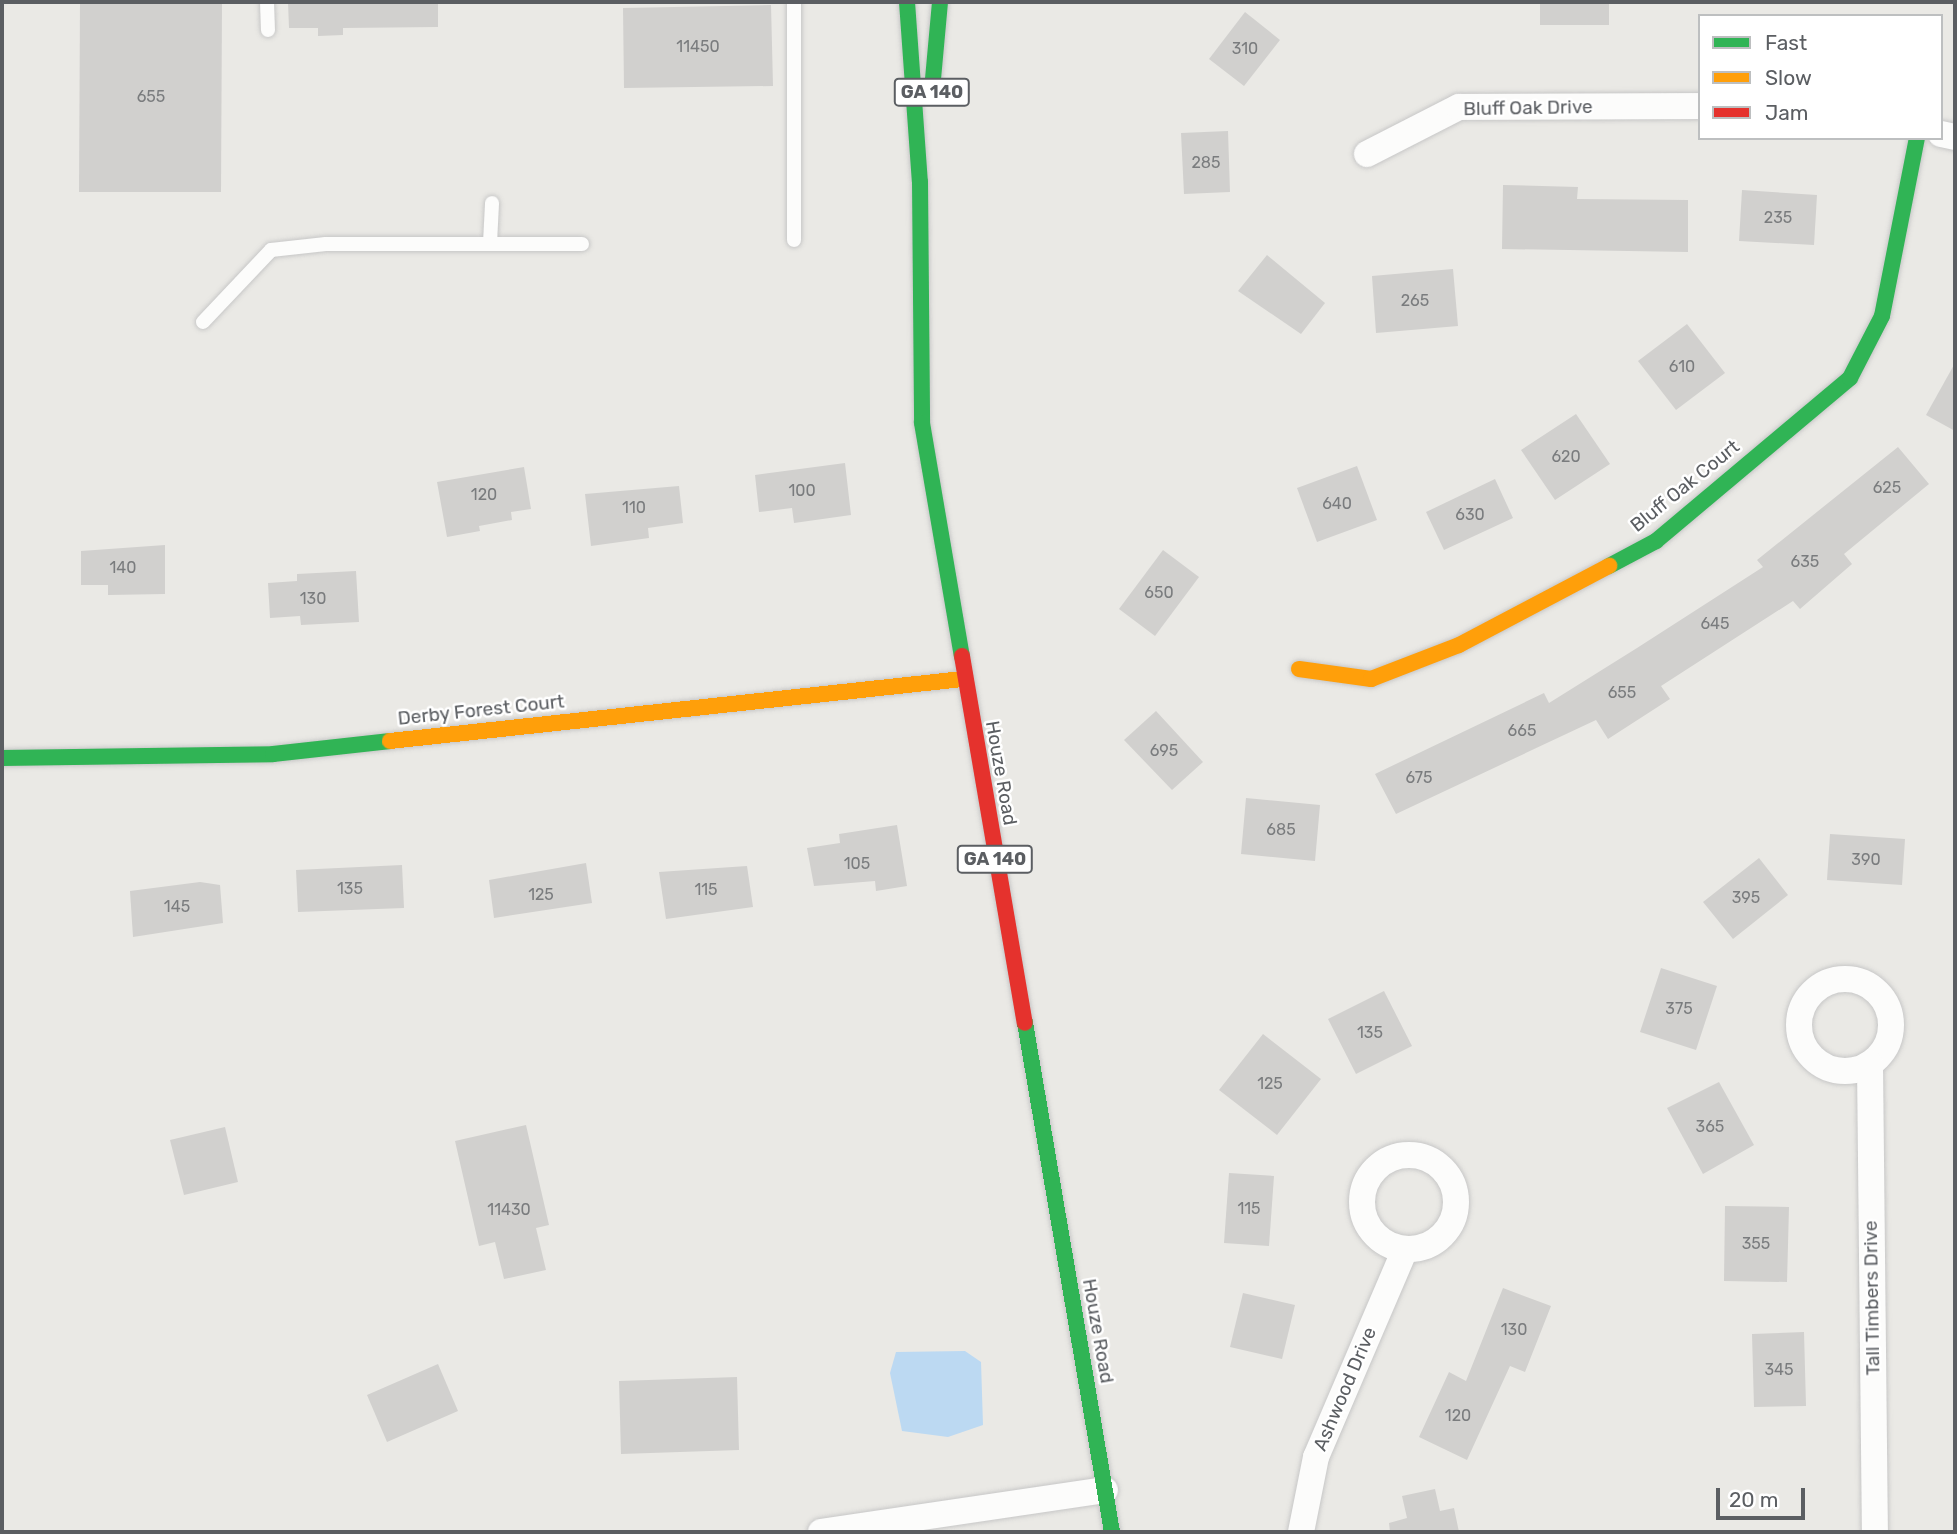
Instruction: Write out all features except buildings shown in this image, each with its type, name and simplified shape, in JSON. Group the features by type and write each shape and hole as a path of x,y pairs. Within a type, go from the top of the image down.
{"street":[{"name":"Houze Road","path":"907,2 920,182 922,423 1112,1532"},
{"name":"Houze Road","path":"920,182 940,2"},
{"name":"Bluff Oak Drive","path":"1367,154 1459,107 1698,106"},
{"name":"Bluff Oak Court","path":"1299,668 1371,679 1459,645 1619,561 1656,541 1850,378 1882,316 1917,140"},
{"name":"Derby Forest Court","path":"2,758 273,754 964,679"},
{"name":"Tall Timbers Drive","path":"1870,1064 1875,1532"},
{"name":"Ashwood Drive","path":"1301,1532 1316,1457 1405,1250"},
{"path":"821,1532 1105,1490"}],"lane":[{"path":"267,2 268,30"},
{"path":"794,2 794,240"},
{"path":"490,243 492,204"},
{"path":"203,321 271,250 490,243 582,244"}],"water":[{"path":"965,1351 981,1362 983,1425 948,1437 902,1431 890,1373 896,1352"}],"traffic: fast":[{"path":"907,2 920,182 922,423 962,656"},
{"path":"932,90 940,2"},
{"path":"1609,566 1656,541 1850,378 1882,316 1917,140"},
{"path":"2,758 273,754 390,741"},
{"path":"1025,1023 1112,1532"}],"traffic: slow":[{"path":"1299,669 1371,679 1459,645 1609,566"},
{"path":"390,741 963,679"}],"traffic: jam":[{"path":"962,656 1025,1023"}]}
